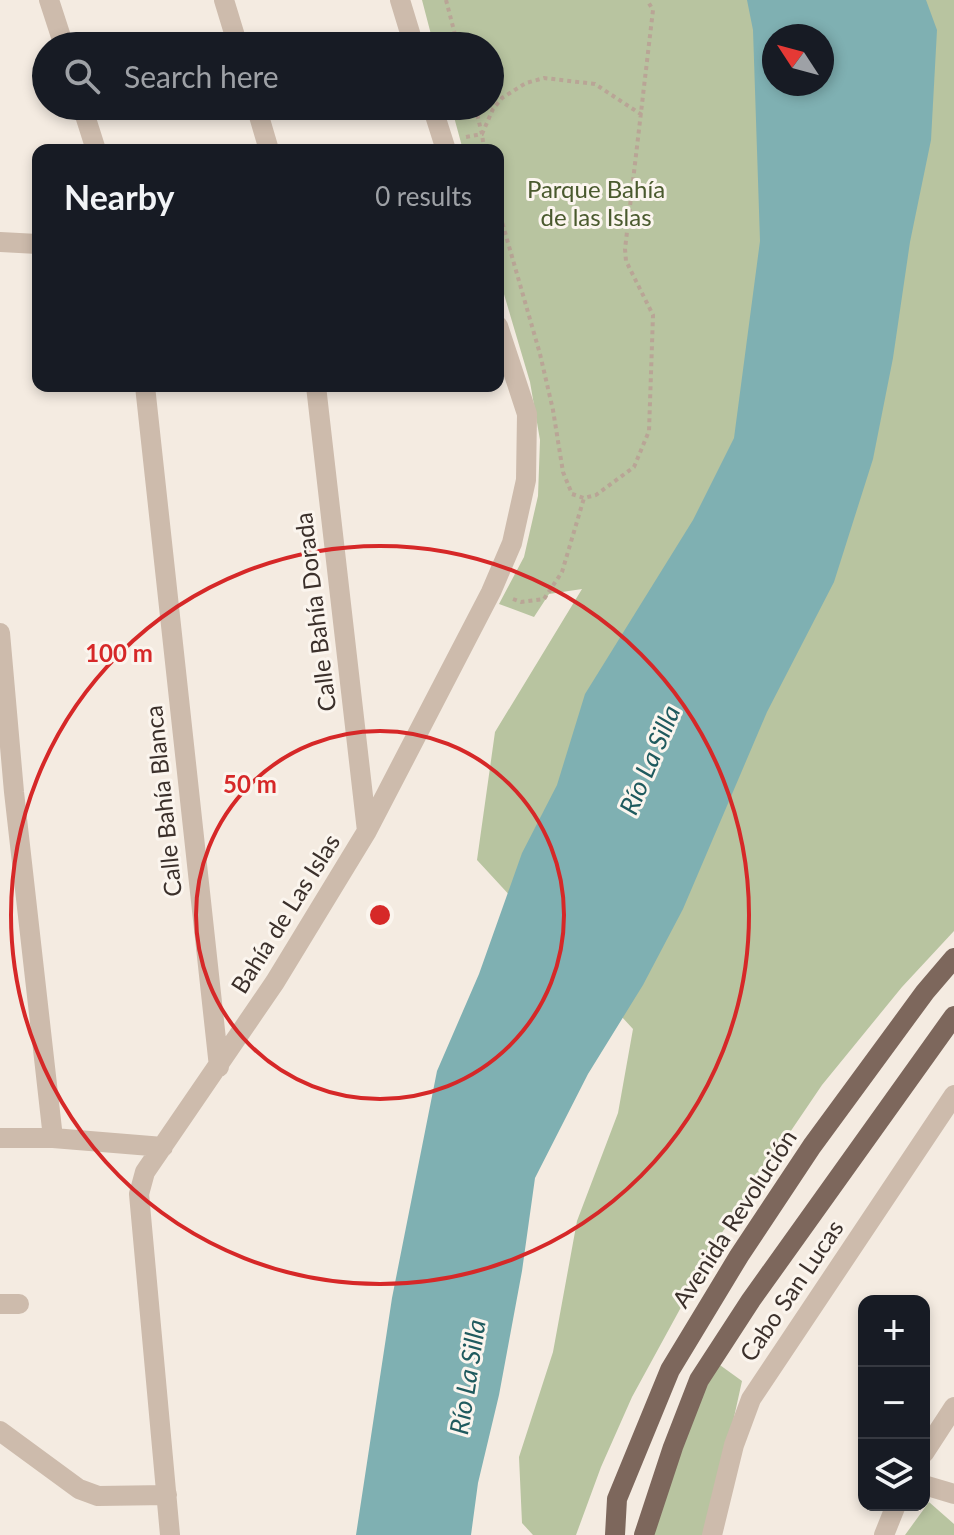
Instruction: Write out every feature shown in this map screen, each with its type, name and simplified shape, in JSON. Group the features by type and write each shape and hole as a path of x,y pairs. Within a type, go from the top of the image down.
{"main road":[{"name":"Avenida Revolución","path":"615,1535 617,1499 670,1370 739,1256 821,1133 925,992 954,958"},
{"path":"644,1535 699,1380 751,1300 954,1016"},
{"path":"606,1535 617,1499"}],"street":[{"path":"49,0 59,32"},
{"path":"224,0 234,32"},
{"path":"400,0 410,32"},
{"path":"86,120 94,144"},
{"path":"260,120 267,144"},
{"path":"436,120 444,144"},
{"path":"0,242 32,244"},
{"name":"Bahía de Las Islas","path":"170,1535 139,1194 145,1172 275,982 367,831 491,592 512,543 526,480 527,414 504,344"},
{"name":"Calle Bahía Blanca","path":"146,392 219,1067"},
{"name":"Calle Bahía Dorada","path":"317,392 367,831"},
{"path":"0,633 14,792 53,1138"},
{"name":"Cabo San Lucas","path":"712,1535 734,1445 751,1399 954,1095"},
{"path":"0,1138 53,1138 163,1147"},
{"path":"930,1444 954,1407"},
{"path":"0,1431 79,1489 98,1496 167,1495"},
{"path":"930,1487 954,1494"},
{"path":"884,1535 894,1511"}],"path":[{"path":"446,0 454,32"},
{"path":"504,229 545,376 563,472 572,494 584,498 596,495 634,467 649,431 653,315 626,261 625,249 653,10 647,0"},
{"path":"504,97 526,83 544,78 595,84 642,115"},
{"path":"478,120 483,144"},
{"path":"482,134 488,120"},
{"path":"491,592 521,602 544,599 562,572 584,498"}],"green space":[{"name":"Parque Bahía de las Islas","path":"422,0 954,0 954,931 902,987 822,1085 721,1234 632,1397 601,1467 576,1535 533,1535 522,1523 519,1457 553,1352 577,1221 618,1113 633,1029 477,860 495,732 582,589 549,594 534,617 499,604 524,557 538,496 540,440 530,382 504,294 504,144 461,144 455,120 504,120 504,32 430,32"},
{"path":"706,1355 742,1381 708,1535 637,1535"},
{"path":"930,1503 954,1524 954,1535 905,1535 922,1511 930,1511"}],"water":[{"name":"Río La Silla","path":"747,0 926,0 937,30 931,140 910,242 893,358 873,459 834,582 767,712 683,909 643,985 588,1074 535,1178 522,1271 499,1395 478,1483 471,1535 356,1535 392,1298 437,1071 479,974 522,853 557,785 585,694 693,520 734,438 760,241 753,30"}]}
